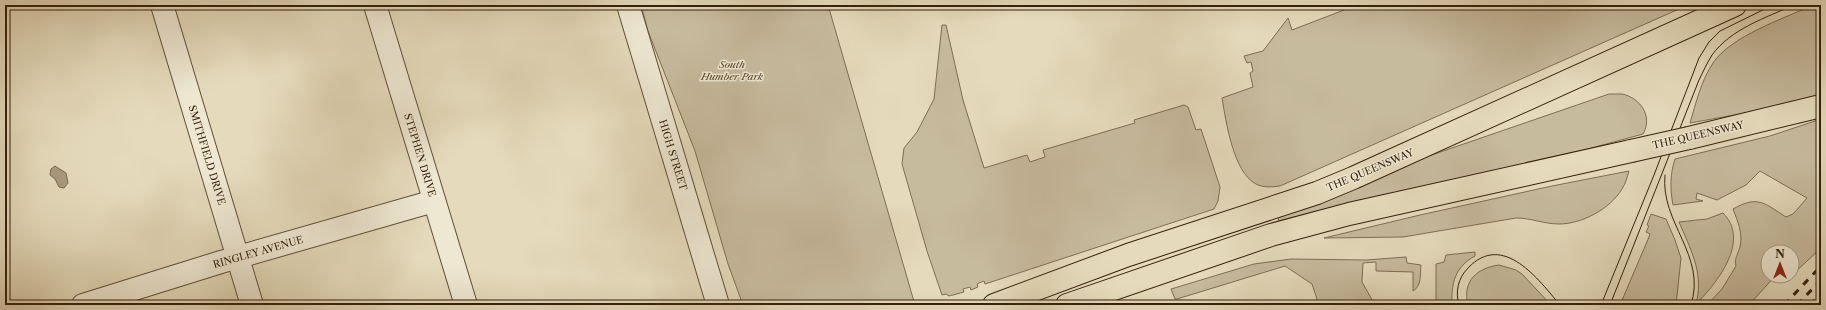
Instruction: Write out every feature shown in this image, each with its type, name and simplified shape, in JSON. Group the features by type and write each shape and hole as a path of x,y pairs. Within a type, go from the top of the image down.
{"main road":[{"name":"THE QUEENSWAY","path":"994,305 1128,254 1317,193 1735,5"},
{"name":"THE QUEENSWAY","path":"1067,305 1271,235 1349,214 1689,138 1821,106"}],"street":[{"name":"SMITHFIELD DRIVE","path":"162,5 252,305"},
{"name":"STEPHEN DRIVE","path":"375,5 466,305"},
{"name":"HIGH STREET","path":"628,5 718,305"},
{"name":"RINGLEY AVENUE","path":"83,305 238,258 434,202"}],"green space":[{"name":"South Humber Park","path":"641,5 828,5 915,305 743,305 728,264 695,151 648,31"},
{"path":"1357,5 1688,5 1280,186 1265,187 1256,184 1248,178 1236,158 1228,132 1222,98 1253,87 1250,73 1253,71 1251,62 1247,63 1244,56 1263,51 1288,18 1292,30"},
{"path":"1813,5 1821,5 1821,95 1779,107 1690,123 1705,77 1721,53 1745,36 1758,29"},
{"path":"942,25 946,25 963,100 984,168 1027,155 1030,162 1045,157 1043,150 1135,123 1134,120 1184,105 1188,107 1196,130 1201,129 1220,187 1218,201 1214,209 985,284 984,281 977,284 978,287 971,290 970,287 963,289 964,292 949,296 946,294 942,295 927,251 902,164 904,148 917,132 934,99"},
{"path":"1609,94 1622,94 1629,96 1640,104 1646,115 1647,121 1643,134 1555,158 1279,221 1278,218 1417,160"},
{"path":"1821,119 1821,248 1800,268 1800,244 1760,244 1760,284 1768,284 1749,305 1707,305 1722,289 1736,266 1741,237 1740,228 1733,209 1749,202 1761,202 1786,217 1793,214 1807,198 1760,171 1746,185 1717,200 1697,193 1696,199 1703,201 1673,205 1671,182 1675,159 1770,136"},
{"path":"1629,171 1623,187 1617,196 1603,209 1586,218 1568,223 1553,224 1516,218 1403,237 1324,238 1552,186"},
{"path":"1723,213 1731,224 1733,247 1723,271 1699,301 1697,300 1697,269 1679,222 1707,219"},
{"path":"1651,214 1666,219 1681,258 1676,305 1620,305 1649,237 1650,234 1646,232 1649,226 1647,225"},
{"path":"1475,252 1475,256 1463,265 1456,276 1452,290 1452,305 1436,305 1436,264 1444,262 1446,255"},
{"path":"1406,257 1407,263 1421,265 1419,283 1413,291 1413,272 1376,271 1376,262 1363,263 1362,282 1375,305 1319,305 1312,284 1285,266 1177,299 1175,299 1171,289 1254,264 1291,259 1366,260"},
{"path":"1499,265 1516,270 1522,274 1551,305 1468,305 1467,289 1473,277 1484,269"}],"shaded area":[{"path":"55,166 66,173 68,183 64,188 59,187 55,179 50,175 51,169"}],"tram line":[{"path":"1601,305 1654,175 1699,58 1709,42 1720,31 1773,5"},
{"path":"1610,305 1699,80 1712,55 1720,46 1739,31 1794,5"},
{"path":"1665,175 1665,192 1669,209 1693,270 1694,287 1691,305"},
{"path":"1459,305 1457,290 1462,276 1468,268 1481,258 1494,255 1507,257 1519,263 1542,283 1560,305"}],"railway":[{"path":"1784,305 1821,266"},
{"path":"1797,305 1821,280"},
{"path":"1810,305 1821,294"}]}
